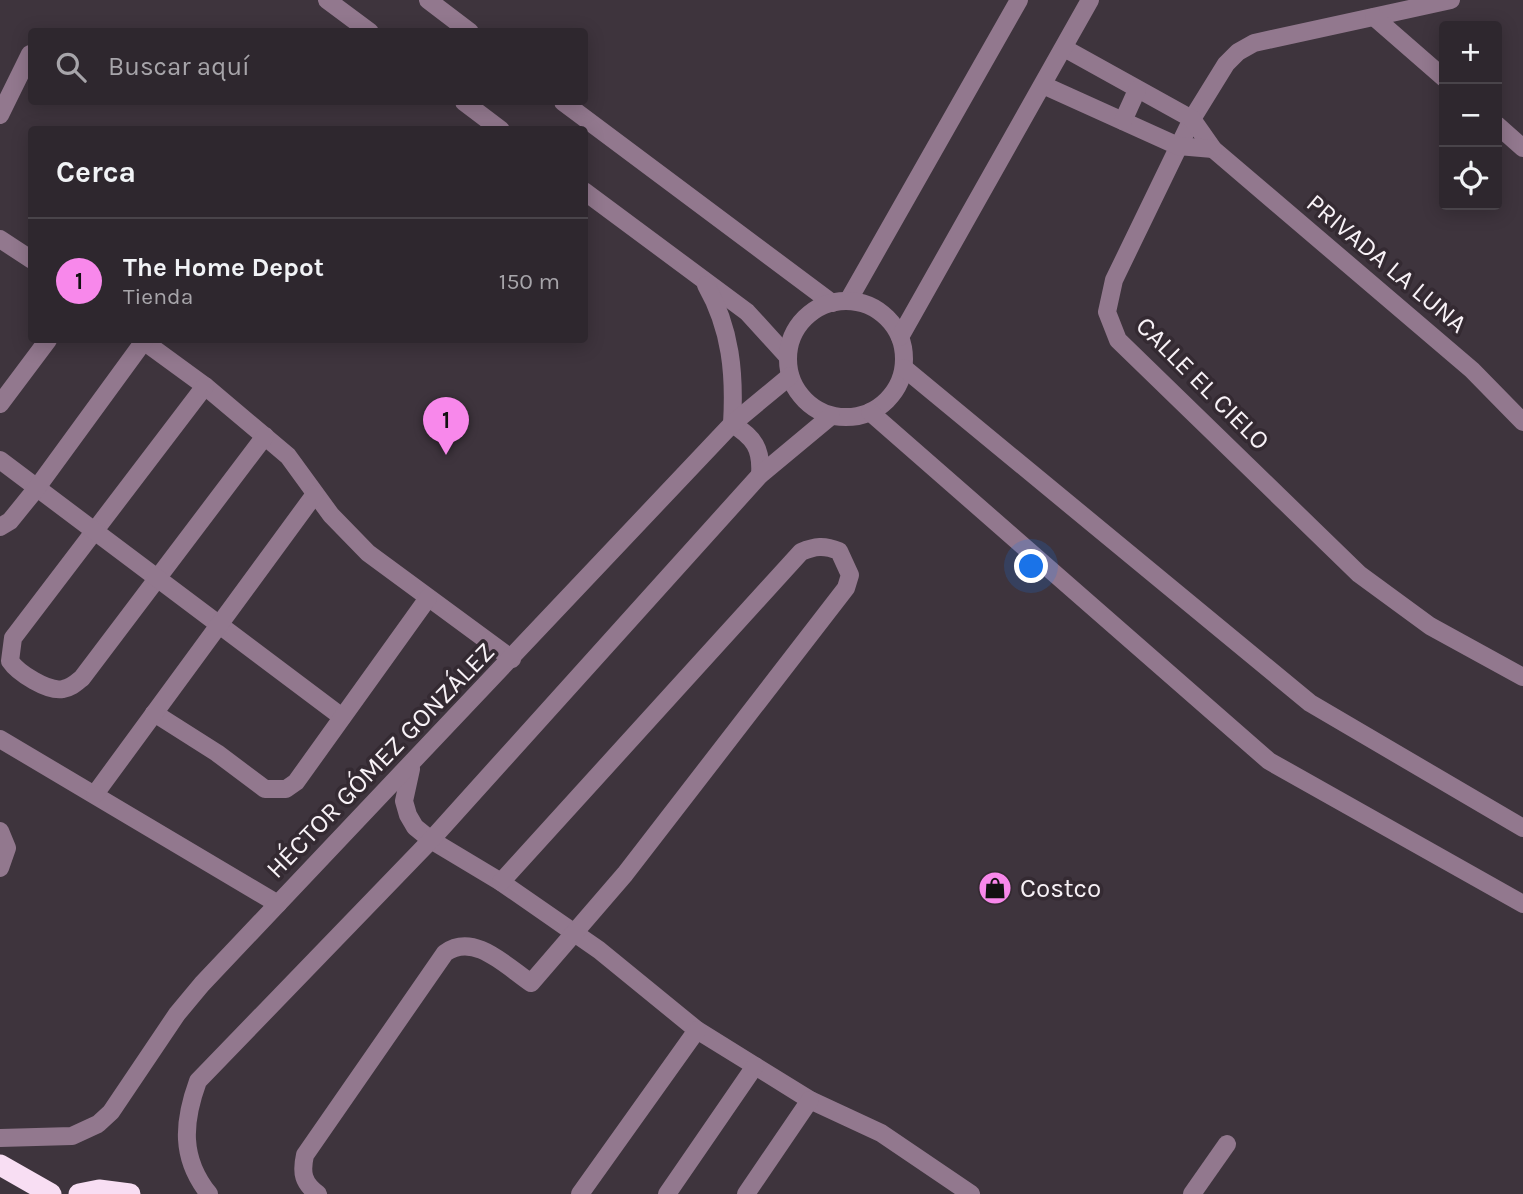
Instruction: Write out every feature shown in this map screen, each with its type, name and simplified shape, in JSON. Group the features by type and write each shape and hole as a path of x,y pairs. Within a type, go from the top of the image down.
{"highway":[{"path":"0,1165 51,1194"},
{"path":"79,1194 99,1190 130,1194"}],"street":[{"path":"327,0 365,28"},
{"path":"428,0 465,28"},
{"path":"840,302 1019,0"},
{"path":"900,337 1090,0"},
{"name":"CALLE EL CIELO","path":"1451,0 1254,43 1238,52 1226,64 1178,146 1114,280 1107,312 1118,340 1359,574 1430,626 1523,677"},
{"path":"1374,17 1439,75"},
{"path":"1064,48 1137,90 1163,100 1192,119"},
{"path":"0,115 28,58"},
{"path":"1044,85 1178,146 1213,149"},
{"path":"1123,121 1137,90"},
{"path":"468,105 496,126"},
{"path":"567,105 840,302"},
{"name":"PRIVADA LA LUNA","path":"1192,119 1213,149 1472,369 1523,422"},
{"path":"1502,129 1523,148"},
{"path":"588,194 747,312 788,357"},
{"path":"0,239 28,257"},
{"path":"702,279 719,307 727,333 734,385 732,424 747,432 757,445 761,458 760,475"},
{"path":"840,302 869,306 888,318 900,337 904,368 892,394 870,412 851,417 831,416 813,407 799,394 790,376 788,357 791,339 801,323 815,310 840,302"},
{"path":"0,404 46,343"},
{"path":"0,527 10,522 36,489 141,343"},
{"path":"147,343 205,386 288,456 348,535 512,659"},
{"path":"904,368 1310,703 1523,828"},
{"name":"HÉCTOR GÓMEZ GONZÁLEZ","path":"0,1138 72,1136 98,1124 123,1096 177,1014 278,904 732,424 790,376"},
{"path":"205,386 13,638 10,661 15,668 55,690 73,686 265,436"},
{"path":"870,412 1269,761 1523,904"},
{"path":"209,1194 198,1180 188,1157 185,1132 188,1109 198,1081 431,841 760,475 831,416"},
{"path":"0,460 342,717"},
{"path":"95,794 315,494"},
{"path":"318,1194 305,1183 302,1169 305,1155 444,953 463,944 474,946 531,983 625,874 846,588 850,575 839,551 827,546 801,552 501,882"},
{"path":"154,713 217,753 265,789 276,791 296,782 428,598"},
{"path":"0,739 278,904"},
{"path":"412,765 404,802 415,827 431,841 501,882 573,932 697,1030 810,1100 881,1133 971,1194"},
{"path":"0,831 7,848 0,868"},
{"path":"580,1194 697,1030"},
{"path":"667,1194 755,1066"},
{"path":"746,1194 810,1100"},
{"path":"1192,1194 1227,1144"}],"place":[{"name":"The Home Depot","path":"446,455"},
{"name":"Costco","path":"995,888"}]}
